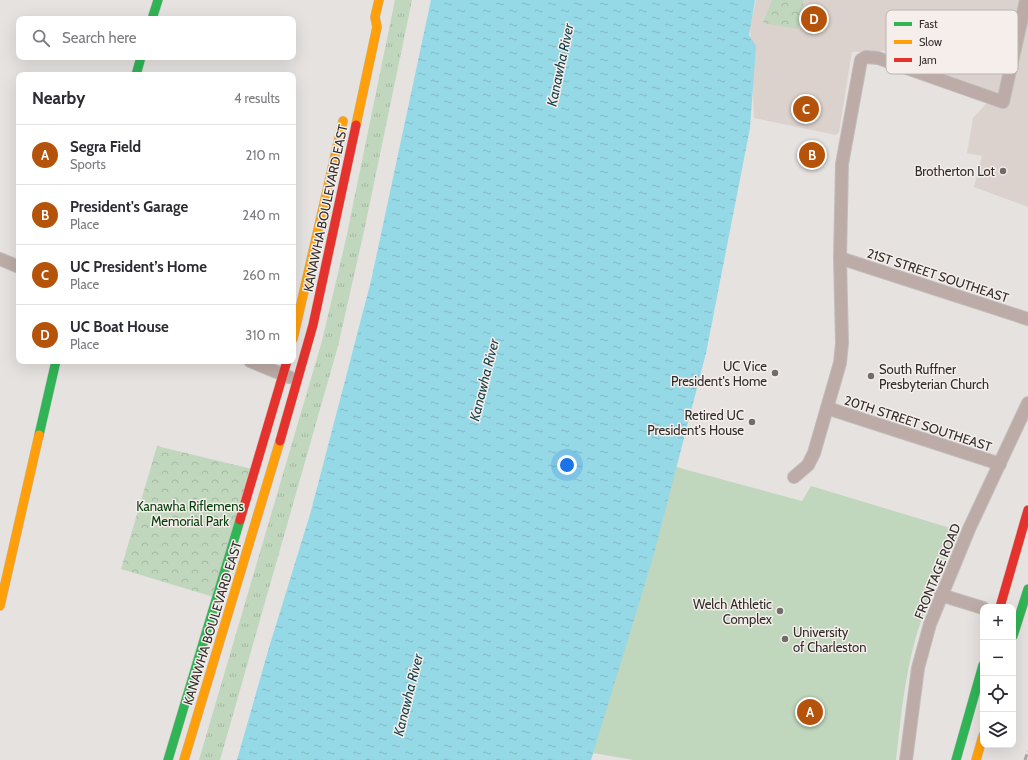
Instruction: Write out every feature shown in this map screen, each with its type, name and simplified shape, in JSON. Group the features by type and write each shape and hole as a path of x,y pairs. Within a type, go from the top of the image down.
{"main road":[{"path":"153,16 158,0"},
{"path":"365,20 369,0"},
{"name":"KANAWHA BOULEVARD EAST","path":"184,760 298,380 313,325 377,27 375,18 379,0"},
{"name":"KANAWHA BOULEVARD EAST","path":"377,27 383,20 387,0"},
{"path":"137,72 140,60"},
{"name":"KANAWHA BOULEVARD EAST","path":"296,326 344,114"},
{"path":"0,606 55,364"},
{"name":"KANAWHA BOULEVARD EAST","path":"168,760 286,364"},
{"path":"1001,604 1028,510"},
{"path":"1016,629 1028,589"},
{"path":"956,760 980,676"},
{"path":"976,760 980,746"}],"street":[{"path":"1018,35 1026,0"},
{"path":"794,477 808,465 814,453 840,362 842,343 840,258 842,164 861,60 866,57 878,58 886,61"},
{"path":"923,74 1003,102 1009,74"},
{"name":"21ST STREET SOUTHEAST","path":"840,258 1028,319"},
{"path":"0,259 16,266"},
{"path":"258,364 298,380"},
{"name":"FRONTAGE ROAD","path":"906,760 918,668 930,624 941,595 1028,403"},
{"name":"20TH STREET SOUTHEAST","path":"827,408 1000,464"},
{"path":"941,595 980,607"}],"shaded area":[{"path":"756,0 1028,0 1028,207 974,187 982,156 967,153 973,118 995,94 944,74 1018,74 1018,10 886,10 886,51 852,52 839,132 836,135 754,118 750,27"}],"green space":[{"path":"395,0 412,0 364,231 338,346 220,760 199,760 322,341 346,239"},
{"path":"772,0 804,0 798,29 763,23"},
{"name":"Kanawha Riflemens Memorial Park","path":"157,446 256,470 217,598 121,569"},
{"name":"Welch Athletic Complex","path":"676,467 802,501 811,486 960,531 927,605 918,630 904,694 896,760 634,760 593,753"}],"water":[{"name":"Kanawha River","path":"431,0 755,0 749,35 756,46 750,128 706,353 654,554 591,760 237,760 268,651 311,511 371,281"}],"railway":[{"path":"1025,760 1028,751"}],"traffic: fast":[{"path":"153,16 158,0"},
{"path":"137,72 140,60"},
{"path":"39,435 55,364"},
{"path":"168,760 240,520"},
{"path":"1016,627 1028,589"},
{"path":"956,760 980,676"}],"traffic: slow":[{"path":"356,125 377,27 375,17 379,0"},
{"path":"296,326 343,121"},
{"path":"0,606 39,435"},
{"path":"184,760 280,441"},
{"path":"976,760 980,746"}],"traffic: jam":[{"path":"280,441 313,325 356,125"},
{"path":"240,520 286,364"},
{"path":"1001,604 1028,510"}],"place":[{"name":"UC Boat House","path":"814,19"},
{"name":"UC President’s Home","path":"806,109"},
{"name":"President's Garage","path":"812,155"},
{"name":"Brotherton Lot","path":"1003,171"},
{"name":"UC Vice President's Home","path":"775,373"},
{"name":"South Ruffner Presbyterian Church","path":"871,376"},
{"name":"Retired UC President's House","path":"752,422"},
{"name":"Welch Athletic Complex","path":"780,611"},
{"name":"University of Charleston","path":"785,639"},
{"name":"Segra Field","path":"810,712"}]}
